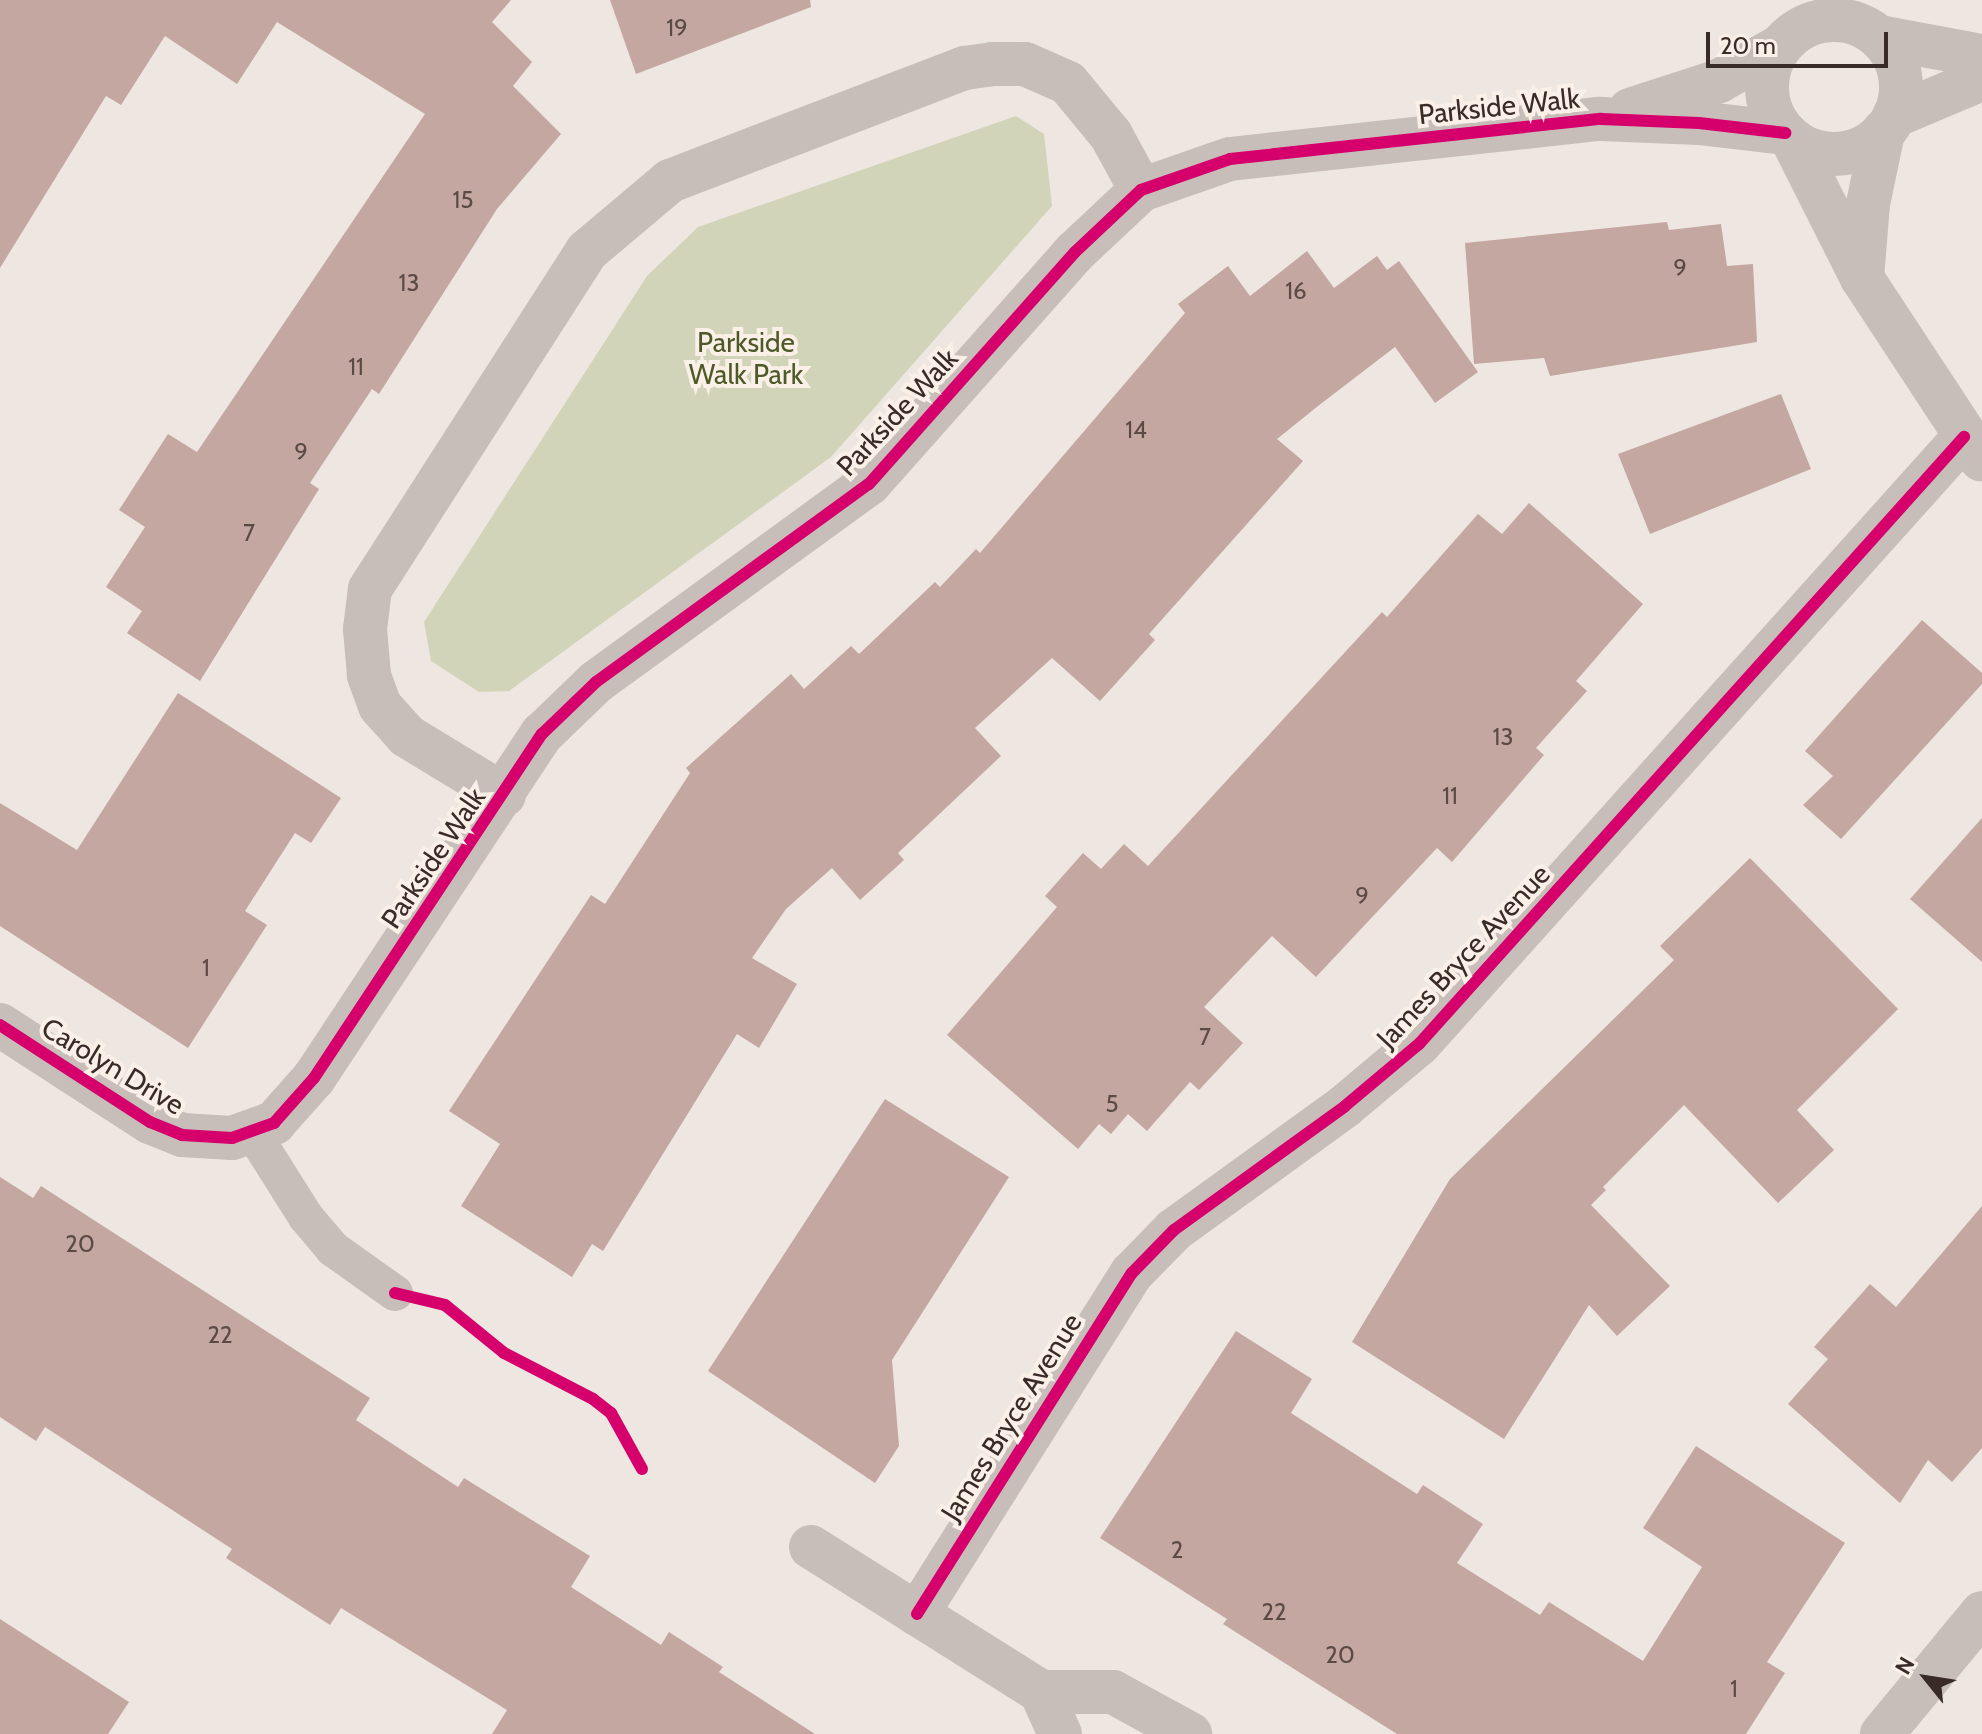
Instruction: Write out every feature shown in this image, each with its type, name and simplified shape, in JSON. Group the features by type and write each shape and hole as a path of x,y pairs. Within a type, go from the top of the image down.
{"street":[{"path":"1862,278 1868,204 1900,77 1864,21"},
{"path":"1973,449 1862,278 1789,137 1769,109 1766,90 1769,67 1791,26 1815,22 1864,21 1982,56"},
{"name":"Parkside Walk","path":"1601,119 1719,81 1791,26"},
{"name":"Parkside Walk","path":"504,795 407,736 380,706 369,675 365,629 370,589 587,251 670,181 965,68 992,64 1025,64 1068,83 1111,135 1141,190"},
{"path":"1789,137 1810,150 1840,154 1868,145 1889,124 1982,79"},
{"name":"Parkside Walk","path":"253,1133 295,1104 314,1078 542,734 596,682 869,484 1075,252 1141,190 1230,159 1601,119 1699,123 1789,137"},
{"name":"James Bryce Avenue","path":"917,1614 1132,1273 1174,1230 1345,1106 1419,1044 1973,449"},
{"name":"Carolyn Drive","path":"0,1025 150,1122 213,1140 253,1133"},
{"path":"811,1547 1041,1692 1113,1692 1190,1734"},
{"path":"1882,1734 1982,1613"},
{"path":"1041,1692 1060,1734"}],"lane":[{"path":"253,1133 306,1217 333,1249 395,1293"}],"green space":[{"name":"Parkside Walk Park","path":"1016,116 1044,134 1052,206 831,457 509,691 479,692 431,661 424,622 647,276 698,227"}],"building":[{"path":"0,0 511,0 492,22 532,62 513,86 561,134 497,209 379,394 372,389 310,483 319,489 200,681 127,633 142,611 106,587 145,527 119,510 168,434 197,452 425,114 277,22 237,84 165,36 121,105 106,96 0,268"},
{"path":"610,0 810,0 811,7 636,74"},
{"path":"1667,222 1669,230 1721,224 1727,266 1753,264 1757,342 1550,376 1544,358 1474,364 1465,243"},
{"path":"1307,251 1334,288 1377,256 1387,270 1399,261 1478,372 1435,403 1395,347 1318,406 1277,439 1303,461 1149,634 1155,640 1100,701 1052,658 975,728 1001,756 898,853 904,860 860,900 832,868 786,909 752,958 797,984 759,1048 737,1034 603,1251 592,1244 572,1277 461,1206 500,1144 449,1111 591,895 605,904 690,773 686,768 791,674 804,689 851,646 859,654 935,582 940,587 976,549 980,553 1185,313 1178,304 1228,266 1250,296"},
{"path":"1781,394 1811,469 1650,534 1618,454"},
{"path":"1529,503 1643,604 1576,681 1587,691 1536,748 1544,755 1452,862 1437,848 1316,977 1272,936 1204,1007 1243,1043 1199,1090 1190,1082 1147,1131 1128,1114 1111,1134 1099,1124 1078,1149 947,1035 1057,907 1045,896 1083,853 1101,869 1124,844 1148,866 1382,612 1387,617 1478,514 1502,534"},
{"path":"1922,620 1982,673 1982,684 1841,839 1803,805 1833,776 1805,751"},
{"path":"178,693 341,798 311,843 295,833 245,911 267,925 188,1048 0,926 0,803 77,850"},
{"path":"1982,818 1982,962 1910,899"},
{"path":"1750,858 1898,1009 1797,1110 1834,1150 1778,1203 1684,1105 1603,1187 1606,1190 1591,1205 1670,1286 1617,1336 1589,1305 1504,1439 1352,1342 1450,1179 1674,960 1660,946"},
{"path":"885,1099 1009,1177 892,1360 899,1446 875,1483 708,1371"},
{"path":"0,1177 33,1198 41,1186 370,1398 356,1420 458,1487 464,1478 590,1556 571,1587 661,1645 669,1632 723,1667 719,1672 815,1734 492,1734 507,1710 341,1608 330,1625 226,1558 232,1549 45,1427 36,1441 0,1417"},
{"path":"1982,1206 1982,1448 1952,1482 1928,1460 1900,1503 1788,1404 1828,1359 1814,1347 1870,1284 1896,1307"},
{"path":"1236,1331 1312,1379 1291,1413 1417,1494 1423,1485 1483,1524 1457,1563 1540,1615 1549,1602 1643,1661 1702,1567 1643,1528 1696,1446 1845,1543 1767,1662 1785,1673 1746,1734 1397,1734 1223,1624 1227,1619 1100,1538"},
{"path":"0,1619 129,1702 108,1734 0,1734"}],"cycle path":[{"path":"0,1025 150,1122 182,1135 232,1138 274,1123 314,1078 542,734 596,682 869,484 1075,252 1141,190 1230,159 1601,119 1699,123 1785,133"},
{"path":"917,1614 1132,1273 1174,1230 1345,1106 1419,1044 1964,437"},
{"path":"395,1293 445,1305 504,1353 593,1399 611,1413 642,1469"}]}
